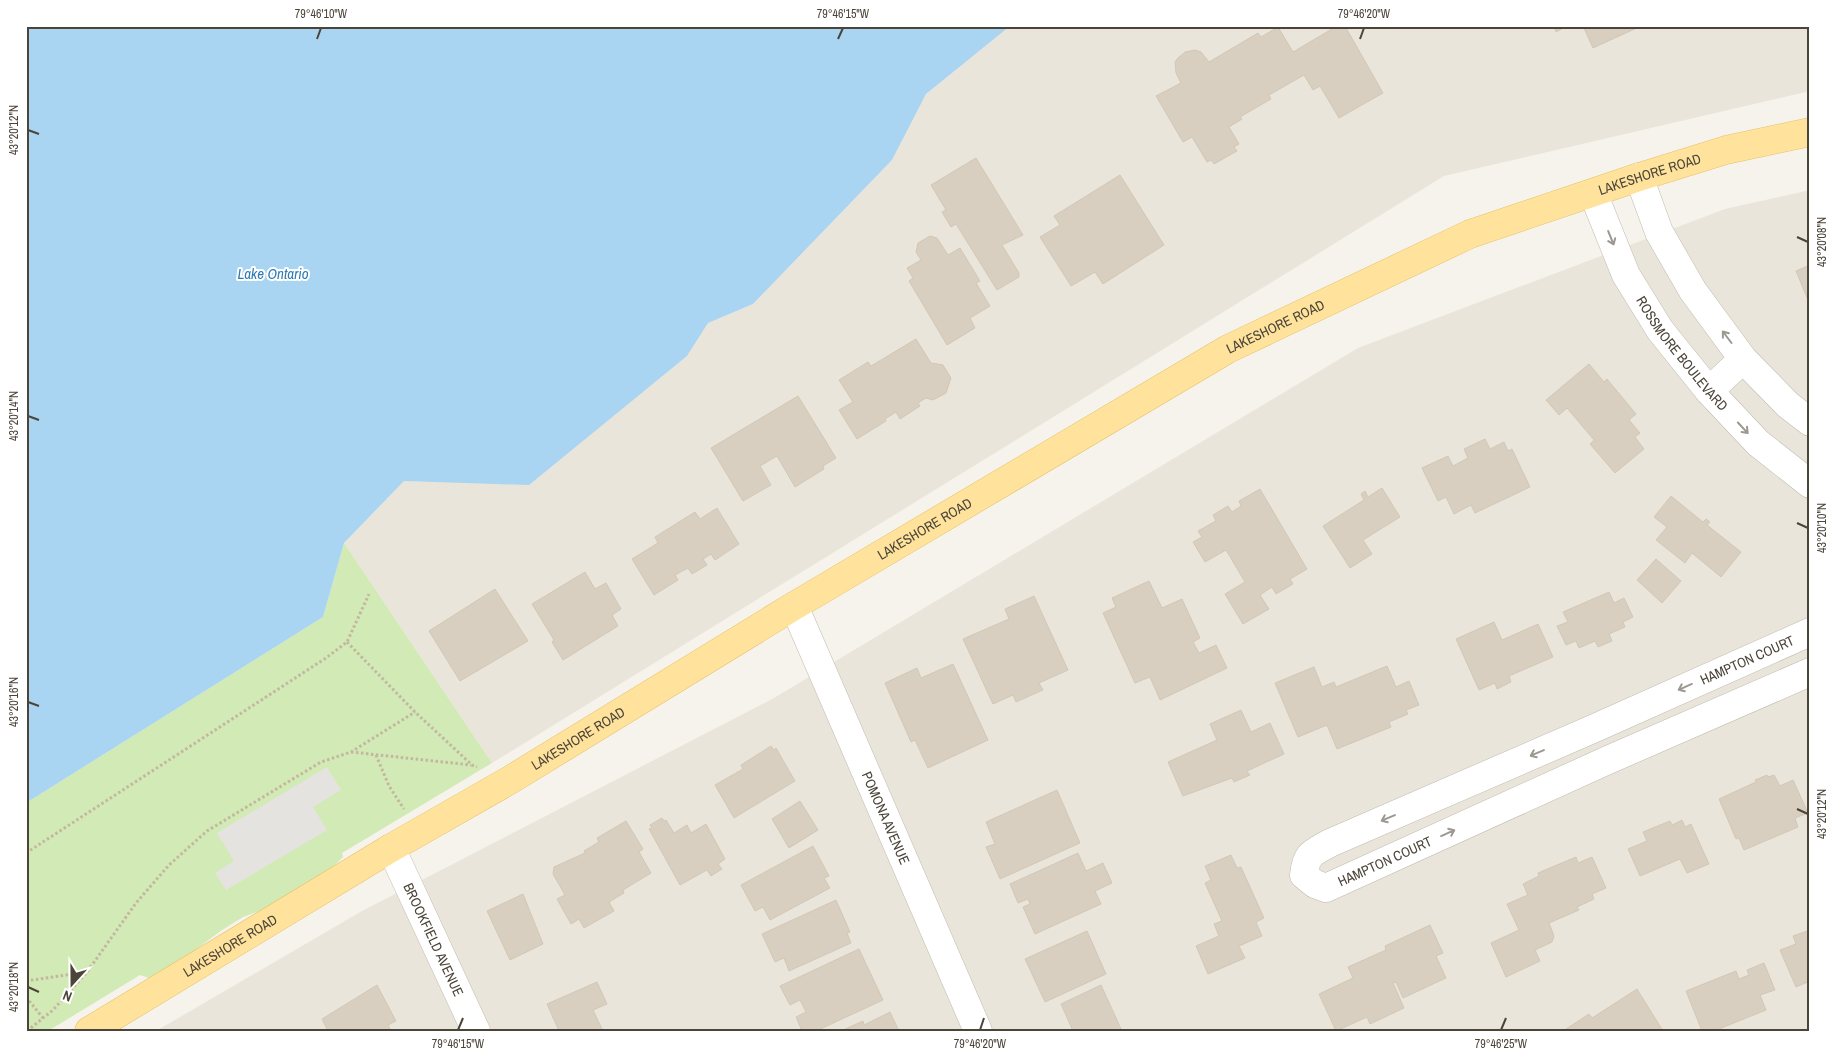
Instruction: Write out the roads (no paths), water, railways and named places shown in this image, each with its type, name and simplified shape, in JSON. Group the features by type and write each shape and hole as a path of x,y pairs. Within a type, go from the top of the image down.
{"main road":[{"name":"LAKESHORE ROAD","path":"89,1031 391,848 510,780 794,606 1228,349 1470,234 1726,150 1810,132"}],"street":[{"path":"1640,177 1659,232 1688,283 1743,358 1788,405 1810,422"},
{"name":"ROSSMORE BOULEVARD","path":"1593,193 1626,275 1660,330 1709,391 1758,443 1810,484"},
{"path":"1709,391 1743,358"},
{"name":"POMONA AVENUE","path":"794,606 978,1031"},
{"name":"HAMPTON COURT","path":"1810,632 1330,843 1310,854 1305,864 1304,875 1316,884 1326,888 1608,760 1810,672"},
{"path":"1629,712 1644,745"},
{"path":"1595,728 1608,760"},
{"name":"BROOKFIELD AVENUE","path":"391,848 476,1031"}],"water":[{"name":"Lake Ontario","path":"26,26 1010,26 926,94 892,160 753,304 708,323 687,356 529,485 404,481 344,543 323,617 26,803"}]}
